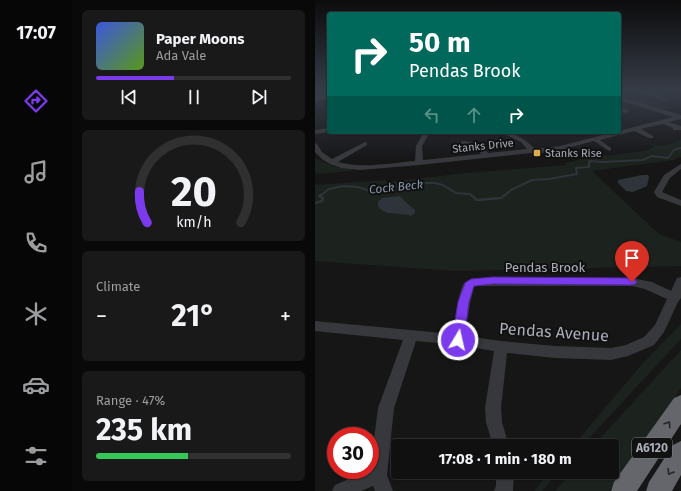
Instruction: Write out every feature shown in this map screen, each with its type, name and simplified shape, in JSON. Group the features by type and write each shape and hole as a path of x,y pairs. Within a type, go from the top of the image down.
{"highway":[{"name":"A6120","path":"623,491 681,405"},
{"name":"A6120","path":"658,491 681,453"}],"street":[{"path":"667,113 680,117"},
{"name":"Stanks Drive","path":"622,131 680,117"},
{"path":"664,122 678,129"},
{"path":"635,129 654,136 644,140"},
{"path":"315,132 327,130"},
{"path":"419,163 419,146 426,134"},
{"path":"507,134 523,141 534,152"},
{"name":"Stanks Drive","path":"315,145 319,154 332,162 340,165 360,167 534,152 570,147 613,134"},
{"path":"596,140 608,148 617,145"},
{"path":"463,143 476,143 482,147 486,156"},
{"path":"332,162 365,144"},
{"path":"681,166 665,178 660,184 658,192 660,195 681,203"},
{"name":"Pendas Brook","path":"458,340 464,302 469,285 476,282 493,280 632,282 648,285 675,298"},
{"name":"Pendas Avenue","path":"315,326 458,340 501,347 555,352 611,354 628,350 649,341 660,328 675,298 681,281"},
{"path":"379,467 386,408 411,336"},
{"path":"499,439 493,408 501,347"},
{"path":"379,478 384,491"},
{"path":"341,491 369,479"},
{"path":"503,491 505,488 505,479"}],"shaded area":[{"path":"681,140 681,157 674,160 592,171 659,234 681,242 681,266 454,271 315,261 315,185 386,180 387,182 466,173 567,165 565,163 589,156 577,146 580,146 594,157 644,151 655,147 645,141 655,145 663,145"},
{"path":"315,158 335,167 352,169 351,171 315,174"},
{"path":"648,175 649,177 647,186 633,192 626,191 618,183 618,180"},
{"path":"400,196 415,210 415,213 411,216 385,212 378,206 378,202 382,198"},
{"path":"681,324 681,339 588,439 579,439 642,364"},
{"path":"681,350 681,388 654,429 619,477 619,439 599,439"},
{"path":"544,479 552,479 542,491 534,491"},
{"path":"565,479 618,479 609,491 555,491"}],"waterway":[{"name":"Cock Beck","path":"504,196 511,190 532,180 549,179 577,174 576,168 589,167 589,161 602,162 643,160 652,156 668,158 674,150 681,148"},
{"name":"Cock Beck","path":"320,196 329,189 343,186 358,187 370,191 390,186 411,187 421,183 435,183 443,185 456,193 471,195"},
{"name":"Cock Beck","path":"315,203 322,201 323,198 319,196 321,195"},
{"name":"Cock Beck","path":"471,195 477,200 501,198 505,195"}],"place":[{"name":"Stanks Rise","path":"537,153"}],"route":[{"path":"458,340 464,302 471,283 493,280 521,282 632,282"}]}
